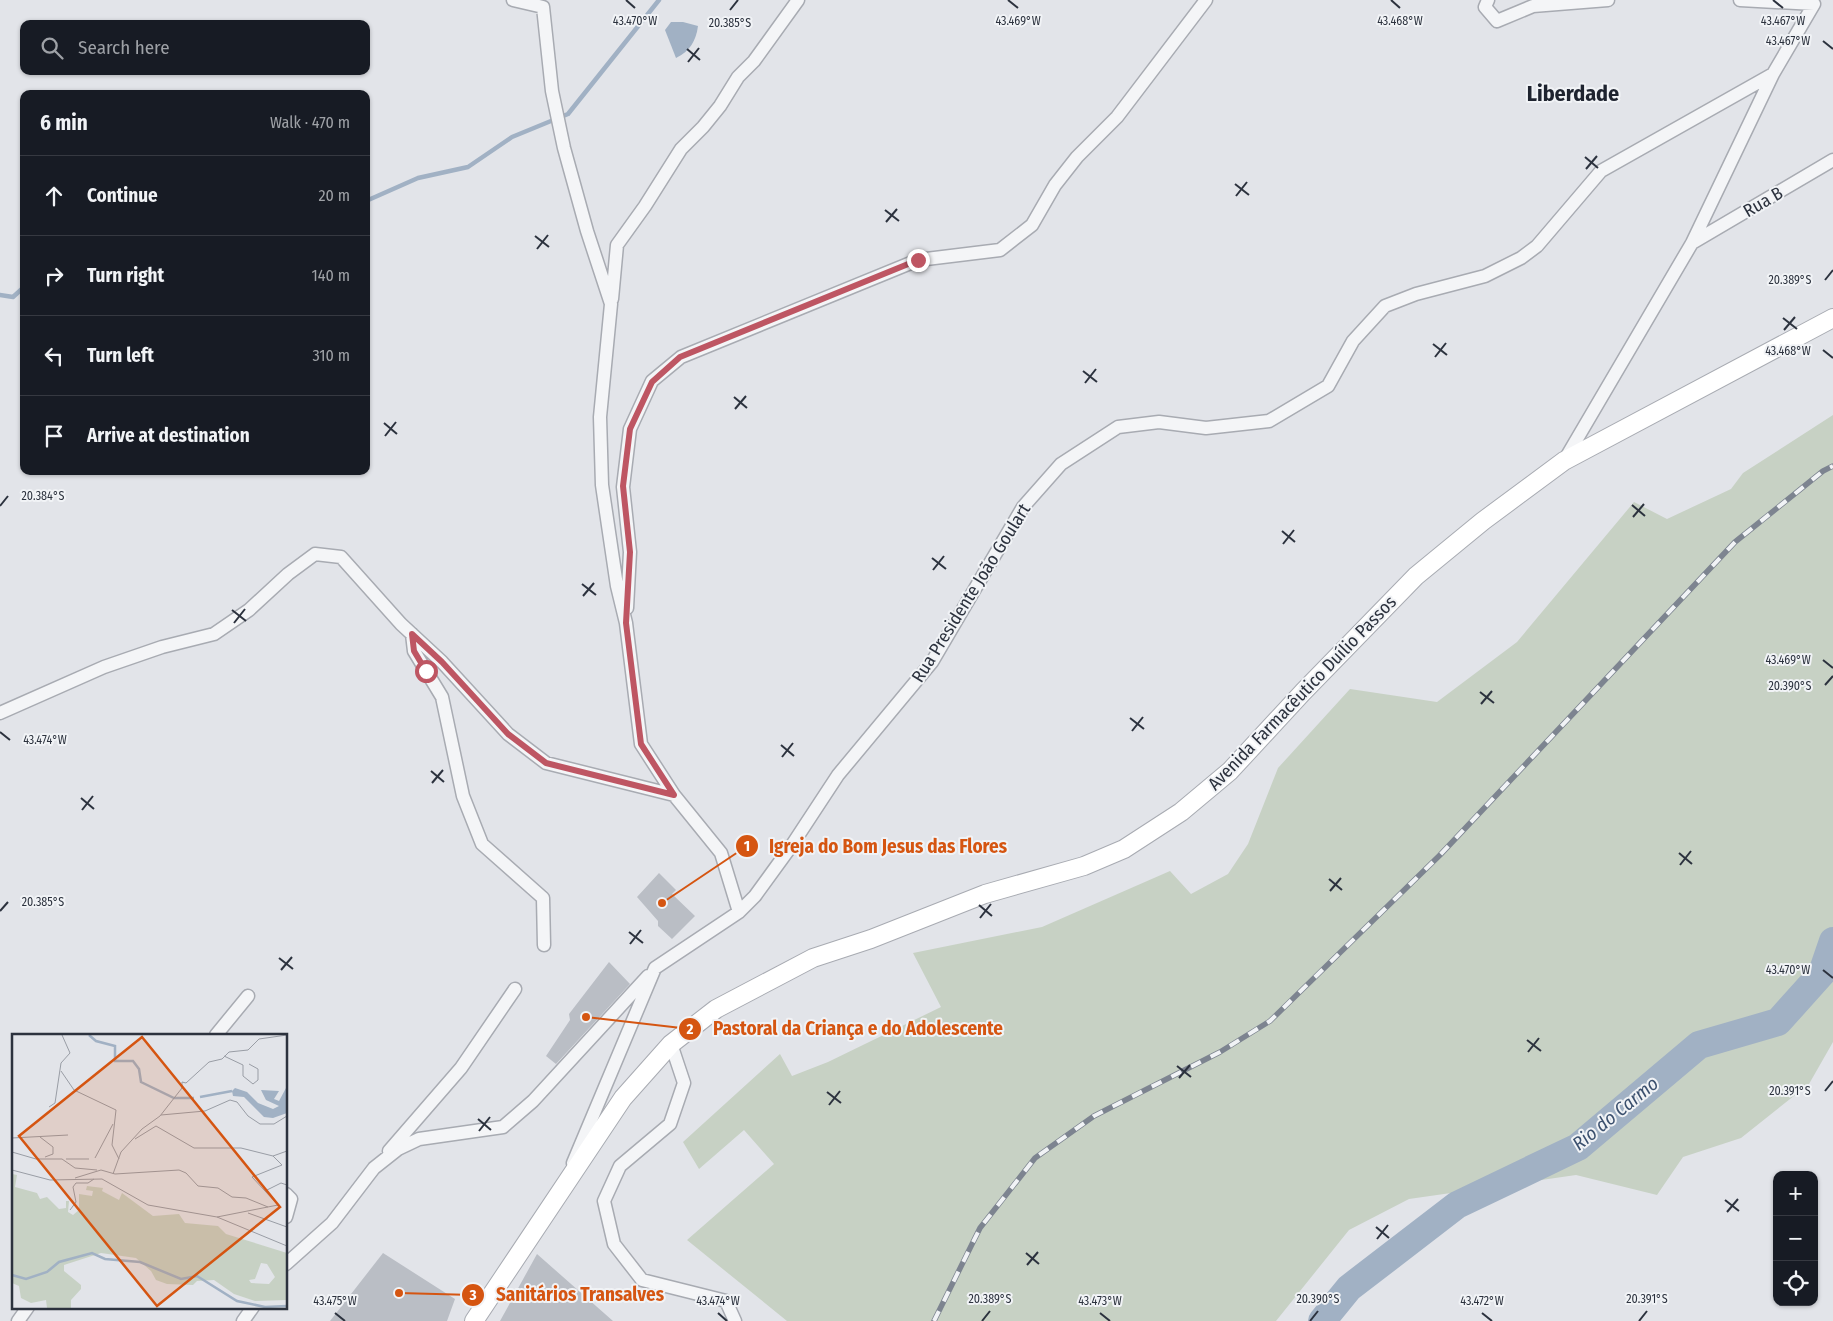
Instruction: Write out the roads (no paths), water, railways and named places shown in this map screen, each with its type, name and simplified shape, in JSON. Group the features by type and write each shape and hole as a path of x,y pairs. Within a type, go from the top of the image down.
{"main road":[{"name":"Avenida Farmacêutico Duílio Passos","path":"474,1321 564,1183 623,1098 671,1044 716,1009 813,958 871,939 984,894 1084,866 1124,848 1154,830 1181,812 1230,771 1303,692 1416,576 1484,521 1564,461 1833,318"}],"street":[{"path":"514,0 544,7 552,91 564,148 587,231 611,304"},
{"path":"739,912 721,853 674,795 641,744 626,623 617,586 602,485 600,417 617,245 645,206 681,148 703,127 720,106 738,77 754,61 798,0"},
{"path":"626,623 630,552 623,486 630,429 652,382 680,357 918,260 1000,250 1032,225 1055,185 1077,157 1118,117 1206,0"},
{"path":"1488,0 1485,7 1497,21 1533,6 1608,0"},
{"path":"1740,0 1817,2"},
{"path":"1564,461 1692,243 1772,74 1817,2"},
{"name":"Rua Presidente João Goulart","path":"288,1262 332,1222 374,1168 398,1150 419,1139 503,1127 533,1101 654,968 739,912 755,896 838,775 932,662 1023,507 1061,464 1118,427 1160,422 1206,428 1270,421 1328,386 1353,340 1385,306 1416,294 1485,276 1521,258 1537,246 1601,172 1772,74"},
{"name":"Rua B","path":"1692,243 1833,160"},
{"path":"0,714 104,667 162,647 214,634 249,610 288,574 315,554 342,557 412,634 442,662 508,734 546,763 674,795"},
{"path":"412,634 414,651 442,697 463,796 482,844 543,898 544,946"},
{"path":"564,1183 654,968"},
{"path":"374,1168 461,1068 514,989"},
{"path":"217,1034 248,996"},
{"path":"671,1044 684,1083 670,1124 620,1166 604,1202 614,1244 642,1280 726,1301 736,1321"},
{"path":"288,1196 291,1199 288,1210"},
{"path":"18,1321 27,1308"},
{"path":"243,1321 252,1308"}],"water":[{"path":"671,22 683,22 698,26 696,36 691,45 676,58 665,30"}],"waterway":[{"path":"370,199 418,178 468,167 512,137 568,114 659,0"},
{"path":"0,295 13,297 20,291"},
{"name":"Rio do Carmo","path":"1322,1321 1349,1288 1457,1205 1578,1147 1699,1045 1778,1022 1822,973 1833,941"}],"railway":[{"path":"934,1321 980,1228 1035,1158 1094,1116 1220,1052 1270,1021 1440,855 1735,542 1823,471 1833,466"}],"place":[{"name":"Igreja do Bom Jesus das Flores","path":"662,903"},
{"name":"Pastoral da Criança e do Adolescente","path":"586,1017"},
{"name":"Sanitários Transalves","path":"399,1293"}],"district":[{"name":"Liberdade","path":"1573,93"}]}
